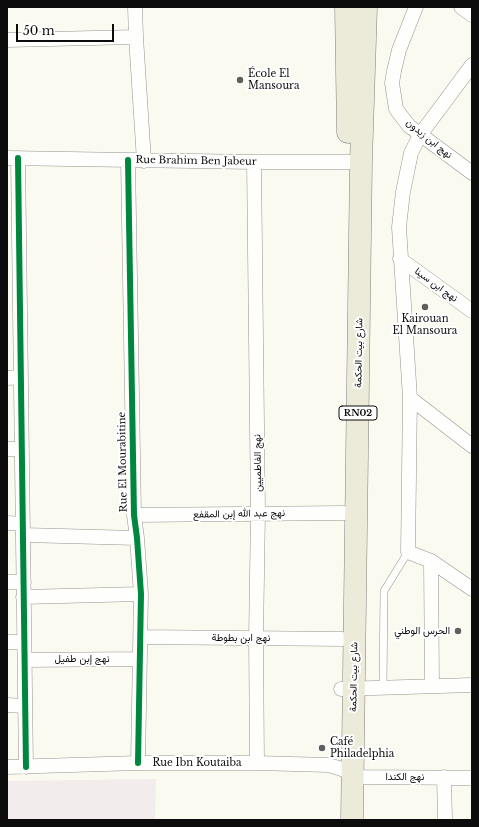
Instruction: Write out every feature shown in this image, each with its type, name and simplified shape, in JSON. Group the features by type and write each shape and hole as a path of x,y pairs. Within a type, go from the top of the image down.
{"main road":[{"name":"شارع بيت الحكمة","path":"339,820 346,770 348,689 355,162 346,7"},
{"name":"شارع بيت الحكمة","path":"348,689 342,639 344,513 355,162 366,7"},
{"name":"شارع بيت الحكمة","path":"346,770 352,820"}],"street":[{"path":"135,7 144,161"},
{"name":"نهج ابن زيدون","path":"416,7 399,50 394,71 392,83 396,109 409,126 472,173"},
{"path":"461,7 472,15"},
{"path":"7,40 136,37"},
{"path":"472,65 420,135 411,153 403,192 399,227 410,398 408,552 431,561 472,589"},
{"path":"13,158 14,378 21,449 24,529 23,597 26,767"},
{"name":"Rue Brahim Ben Jabeur","path":"13,158 144,161 355,162"},
{"name":"Rue El Mourabitine","path":"128,160 134,515 141,594 138,763"},
{"name":"نهج الفاطميين","path":"254,162 258,514 256,638 257,763"},
{"name":"نهج ابن سينا","path":"400,259 472,311"},
{"path":"410,398 472,446"},
{"path":"7,449 21,449"},
{"name":"نهج عبد الله إبن المقفع","path":"134,515 344,513"},
{"path":"7,524 24,529 137,538"},
{"path":"431,561 432,686"},
{"path":"7,582 24,582"},
{"path":"23,597 141,594"},
{"name":"نهج ابن بطوطة","path":"141,637 342,639"},
{"path":"7,642 24,642"},
{"name":"نهج إبن طفيل","path":"25,660 140,659"},
{"path":"348,689 472,685"},
{"path":"7,705 24,706"},
{"name":"Rue Ibn Koutaiba","path":"7,767 138,763 257,763 328,765 346,770"},
{"name":"نهج الكندا","path":"346,770 361,777 472,778"},
{"path":"444,777 444,820"}],"lane":[{"path":"383,687 384,591 408,552"}],"shaded area":[{"path":"156,779 155,820 7,820 7,781"}],"cycle path":[{"path":"18,158 26,767"},
{"path":"128,160 134,515 141,594 138,763"}],"place":[{"name":"École El Mansoura","path":"240,80"},
{"name":"Kairouan El Mansoura","path":"425,307"},
{"name":"الحرس الوطني","path":"458,631"},
{"name":"Café Philadelphia","path":"322,748"}]}
